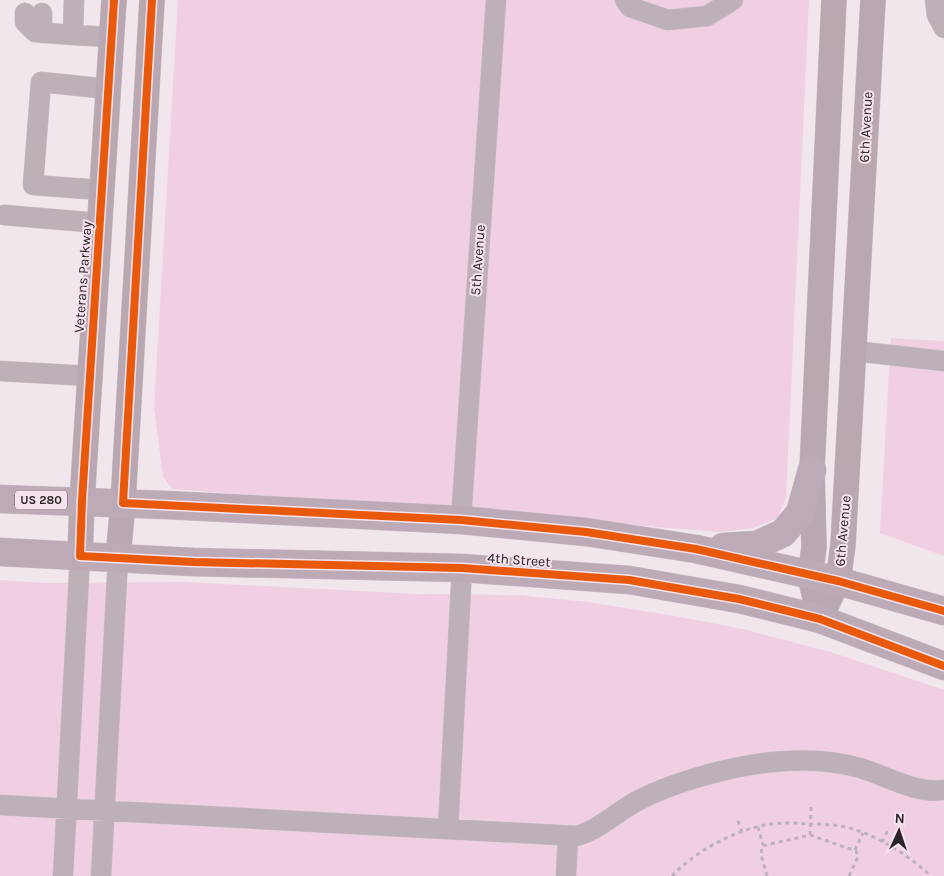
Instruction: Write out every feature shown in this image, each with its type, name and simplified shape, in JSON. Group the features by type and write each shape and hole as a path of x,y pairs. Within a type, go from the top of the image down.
{"highway":[{"path":"696,549 757,545 783,533 800,513 812,470"},
{"name":"US 280","path":"0,499 124,503"},
{"path":"124,503 461,520 586,532 696,549 838,581 944,611"},
{"name":"4th Street","path":"0,552 193,562 462,568 629,580 739,599 820,618 944,666"}],"main road":[{"name":"Veterans Parkway","path":"80,556 114,0"},
{"path":"118,558 124,503 152,0"},
{"name":"6th Avenue","path":"820,618 810,576 814,547 812,470 834,0"},
{"name":"6th Avenue","path":"820,618 838,581 844,545 873,0"}],"street":[{"path":"73,35 74,0"},
{"name":"5th Avenue","path":"461,520 496,0"},
{"path":"624,0 630,7 668,20 707,16 733,0"},
{"path":"935,0 937,15 944,28"},
{"path":"36,20 73,35 111,37"},
{"path":"102,190 33,185 41,82 108,88"},
{"path":"4,215 99,223"},
{"path":"854,352 944,361"},
{"path":"0,371 90,376"},
{"path":"63,876 80,556"},
{"path":"101,876 118,558"},
{"path":"448,829 462,568"},
{"path":"0,805 576,836 587,833 637,801 675,785 771,762 814,760 833,762 858,768 921,790 943,790"},
{"path":"566,876 568,836"}],"path":[{"path":"810,835 811,807"},
{"path":"738,821 742,832"},
{"path":"672,876 719,842 758,827 781,823 837,826 863,833 909,858 931,876"},
{"path":"758,827 763,845 760,855 767,876"},
{"path":"882,842 888,830"},
{"path":"855,850 863,833"},
{"path":"763,845 810,835 855,850 858,855 849,876"}],"shaded area":[{"path":"178,0 809,0 786,497 778,518 753,528 720,532 172,489 163,476 154,408"},
{"path":"891,338 944,341 944,556 880,533"},
{"path":"0,580 46,583 185,582 418,594 518,595 588,602 675,616 743,629 834,653 944,690 944,876 0,876"}],"cycle path":[{"path":"114,0 80,556 193,562 462,568 629,580 739,599 820,619 944,666"},
{"path":"152,0 123,503 461,520 586,532 696,549 838,581 944,611"}]}
